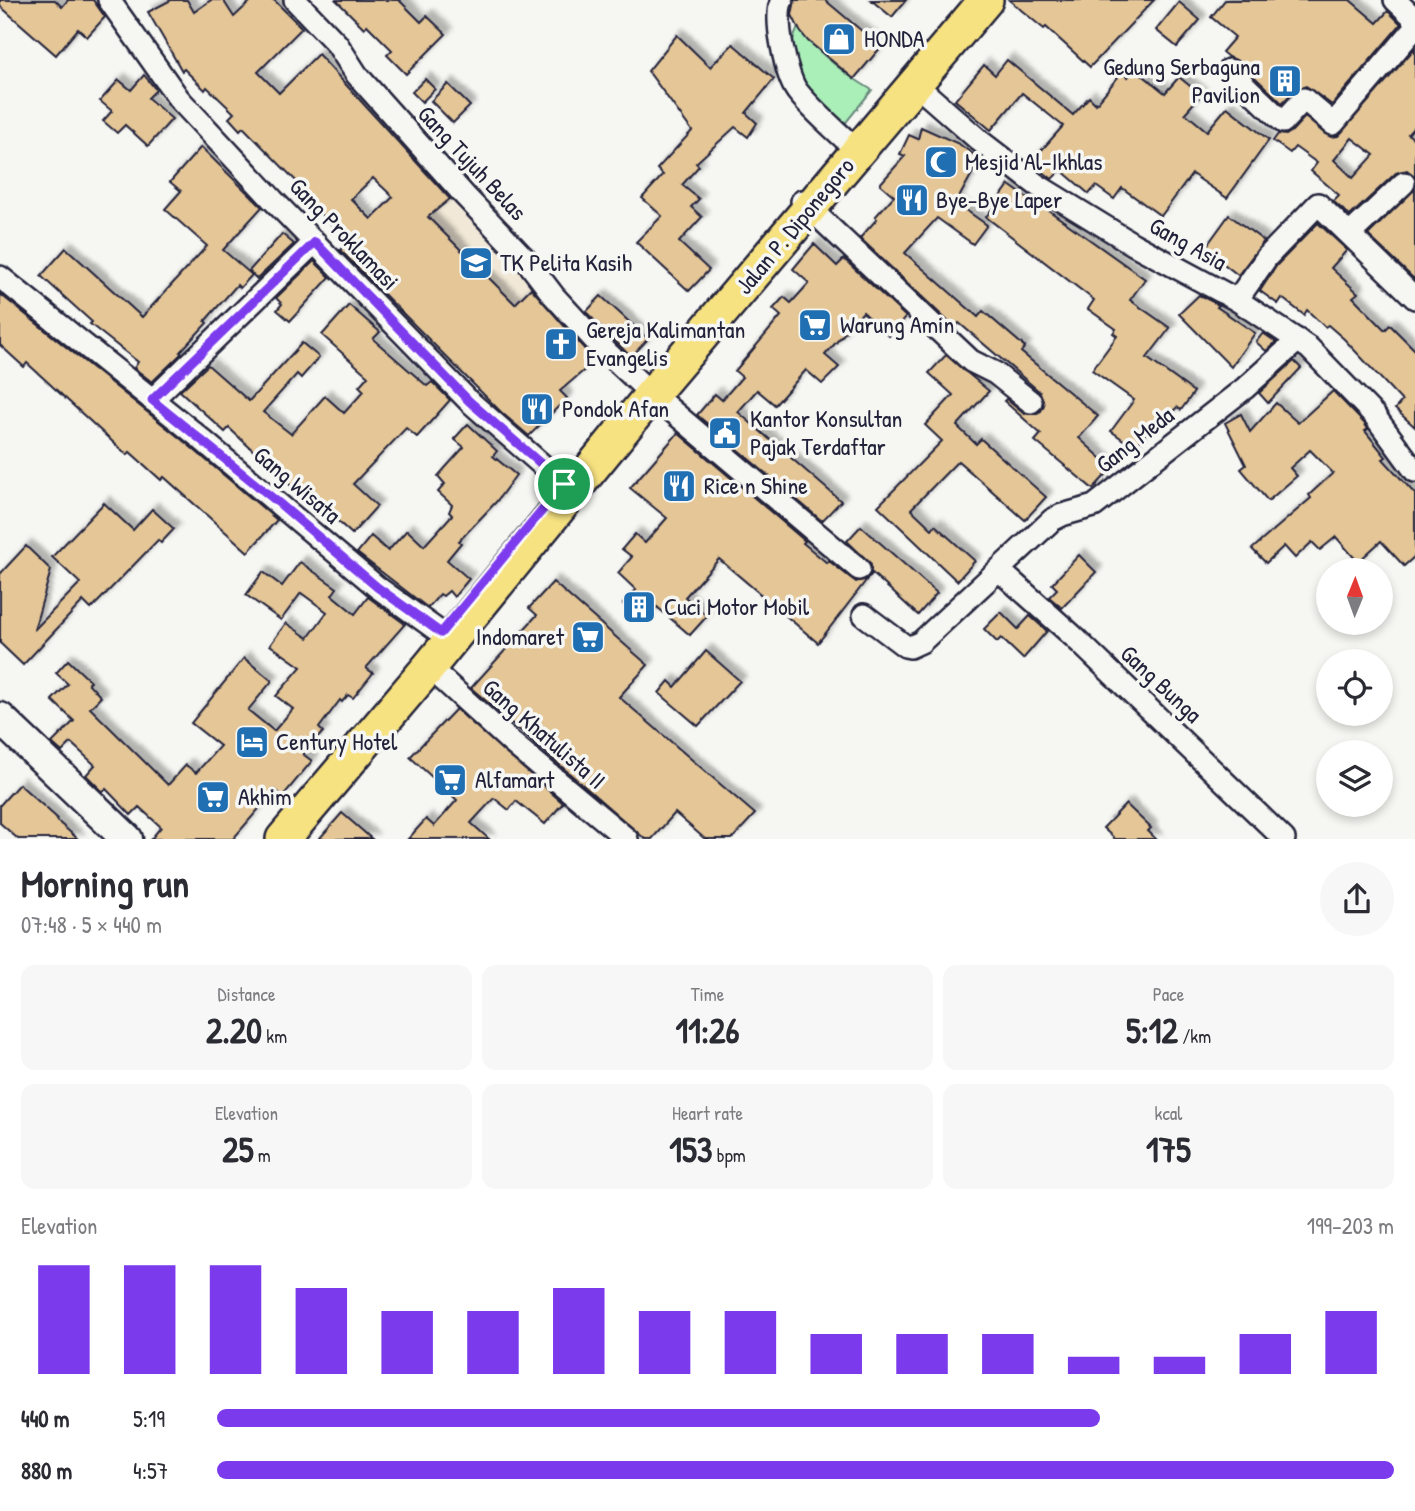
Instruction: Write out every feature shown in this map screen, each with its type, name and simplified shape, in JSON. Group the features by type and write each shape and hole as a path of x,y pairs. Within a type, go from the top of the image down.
{"main road":[{"name":"Jalan P. Diponegoro","path":"804,203 848,142 966,0"},
{"name":"Jalan P. Diponegoro","path":"283,839 429,667 648,391 804,203 915,84 986,0"},
{"name":"Jalan P. Diponegoro","path":"264,839 441,633 564,484 648,391"}],"street":[{"name":"Gang Proklamasi","path":"109,0 179,99 273,200 469,401 564,484"},
{"name":"Gang Tujuh Belas","path":"295,0 337,44 357,75 527,261 553,295 599,345 648,391 859,569"},
{"path":"782,0 778,6 781,37 795,89 848,142"},
{"path":"1395,0 1415,19"},
{"path":"1229,70 1283,122 1304,99 1333,124 1415,28"},
{"name":"Gang Asia","path":"915,84 980,141 1037,185 1133,244 1237,300 1298,340 1354,392 1415,471"},
{"path":"1350,234 1404,183"},
{"path":"804,203 971,361 995,373 1031,402"},
{"path":"1237,300 1267,257 1318,204 1415,298"},
{"path":"152,400 315,242"},
{"name":"Gang Wisata","path":"0,277 259,486 377,587 441,633"},
{"name":"Gang Meda","path":"864,615 896,641 905,646 916,645 1052,520 1094,506 1245,388 1298,340"},
{"name":"Gang Bunga","path":"999,570 1082,645 1284,839"},
{"name":"Gang Khatulista II","path":"429,667 512,743 626,839"},
{"path":"0,718 127,839"}],"shaded area":[{"name":"TK Pelita Kasih","path":"435,177 538,283 495,324 397,207"}],"green space":[{"path":"798,27 832,62 872,90 843,126 796,79 789,50"}],"building":[{"path":"0,0 55,0 62,7 68,0 93,0 105,17 87,37 78,29 56,55 0,6"},
{"path":"171,0 187,0 194,12 211,0 223,0 234,17 252,0 274,0 302,28 258,72 279,93 318,54 450,199 428,217 515,304 531,288 595,361 560,391 567,398 529,436 502,413 340,250 348,242 300,193 304,189 243,127 240,130 229,118 234,113 207,87 205,90 184,69 182,71 148,12","holes":["373,178 393,197 371,219 351,199"]},
{"path":"336,0 399,0 421,22 427,16 446,34 406,74 387,55 392,50 367,25 364,28"},
{"name":"HONDA","path":"795,0 825,0 881,47 854,79 808,41 800,31 792,15"},
{"path":"871,0 906,0 892,17"},
{"path":"1009,0 1154,0 1090,67 1046,27 1044,29"},
{"name":"Gedung Serbaguna Pavilion","path":"1225,0 1350,0 1377,23 1388,11 1401,24 1332,105 1306,86 1295,90 1282,103 1238,61 1222,52 1235,37 1211,17"},
{"path":"1179,2 1200,20 1177,47 1156,30"},
{"path":"677,35 710,67 733,44 774,79 746,113 757,123 748,137 735,127 696,163 699,166 682,185 699,199 691,207 702,217 679,242 709,270 689,291 636,242 662,216 642,198 663,175 657,169 692,131 648,71"},
{"path":"1415,48 1415,126 1408,134 1415,140 1415,177 1407,170 1396,173 1350,216 1333,201 1339,195 1311,171 1317,163 1295,147 1290,153 1273,141 1278,134 1286,135 1292,131 1305,117 1325,134 1338,136","holes":["1352,138 1374,155 1353,178 1334,160"]},
{"path":"1007,60 1073,115 1089,97 1096,104 1122,72 1128,77 1135,69 1165,93 1179,77 1201,95 1185,113 1207,131 1227,107 1269,140 1227,198 1192,174 1161,216 1122,188 1114,199 1096,186 1089,194 1061,170 1052,179 1031,162 1063,126 1022,93 991,130 955,100 984,65 995,75"},
{"path":"144,75 156,90 148,98 172,119 148,146 125,125 117,133 103,121 112,111 100,101 119,80 131,90"},
{"path":"425,79 435,89 422,102 412,92"},
{"path":"448,84 470,106 453,123 431,101"},
{"path":"921,127 959,144 980,159 956,203 987,225 973,244 937,218 905,253 978,317 983,311 1025,347 1021,352 1098,416 1079,438 1112,468 1093,489 1035,441 1041,434 1004,401 1006,399 1023,413 1035,414 1041,411 1044,405 1040,392 959,323 955,328 860,238 894,196 880,184 905,156 900,154 909,135 918,139"},
{"path":"201,147 262,207 223,250 252,275 240,288 237,285 205,321 207,323 180,352 182,353 152,382 134,368 138,362 90,324 92,322 41,276 66,248 142,317 207,246 165,209 181,191 170,182"},
{"path":"1009,185 1145,279 1130,300 1170,328 1147,358 1194,392 1181,410 1177,407 1153,434 1148,430 1135,448 1111,431 1134,400 1092,370 1117,336 1113,333 1116,329 1088,309 1094,300 986,217"},
{"path":"1415,189 1415,280 1368,235"},
{"path":"1229,215 1264,241 1238,275 1216,258 1212,264 1200,255"},
{"path":"1318,223 1347,250 1331,268 1358,293 1353,297 1385,330 1390,325 1415,350 1415,427 1395,409 1402,401 1344,339 1328,325 1325,327 1307,310 1304,315 1282,298 1278,304 1260,291 1277,265"},
{"path":"282,234 294,244 257,279 249,271"},
{"path":"814,244 837,266 844,259 906,317 889,336 863,312 825,355 839,367 822,384 806,370 775,405 757,390 738,412 841,501 822,521 697,415 715,394 722,400 742,377 735,371 781,316 773,309 784,297 791,303 809,283 793,269"},
{"path":"314,261 330,277 290,321 277,310 282,304 276,298"},
{"path":"0,294 186,443 277,520 248,552 164,477 161,480 130,452 127,455 27,363 24,367 0,345"},
{"path":"1199,295 1219,305 1217,307 1255,333 1231,367 1179,314"},
{"path":"601,296 648,339 631,357 586,312"},
{"path":"349,305 380,332 373,339 427,386 432,382 450,400 417,437 406,428 353,484 377,506 352,534 320,505 316,509 229,428 225,432 180,391 208,365 249,401 302,343 319,357 301,378 297,374 263,412 291,434 325,396 344,413 364,391 359,386 368,376 322,335"},
{"path":"1263,333 1276,342 1266,351 1256,342"},
{"path":"946,355 989,391 957,426 976,444 981,439 1046,497 1025,520 958,461 911,509 932,529 935,525 975,561 957,581 878,506 942,441 925,425 953,395 929,373"},
{"path":"1294,361 1301,368 1268,403 1259,393"},
{"path":"1333,391 1364,423 1368,429 1365,431 1386,457 1383,459 1415,494 1415,556 1404,566 1381,541 1362,558 1354,558 1336,537 1320,550 1312,542 1295,558 1284,546 1266,563 1252,549 1311,498 1309,495 1333,473 1310,450 1290,468 1297,476 1268,501 1241,469 1246,465 1225,423 1241,414 1250,432 1276,403 1298,423"},
{"path":"468,424 497,451 493,456 516,475 496,502 459,541 461,543 447,560 469,579 454,597 449,591 443,596 440,594 428,608 357,553 371,536 388,551 407,530 424,546 452,515 449,512 452,505 438,492 445,484 438,476 464,447 454,439"},
{"path":"678,433 805,541 803,543 827,563 829,561 856,582 868,578 818,643 719,559 685,597 707,616 690,635 657,607 643,622 623,604 636,590 618,573 632,557 622,549 635,534 645,543 667,518 630,488"},
{"path":"104,503 133,530 152,509 174,529 161,543 158,540 91,609 83,601 23,665 0,643 0,574 26,546 51,570 34,630 80,583 52,557"},
{"path":"861,526 937,593 918,615 872,573 870,577 871,564 847,541"},
{"path":"1079,555 1096,572 1062,608 1049,597 1057,589 1052,584"},
{"path":"300,562 337,588 332,595 355,614 368,597 405,624 366,668 373,673 353,698 348,695 342,702 340,700 319,728 323,732 303,754 312,761 283,796 275,790 233,839 151,839 161,827 139,807 131,815 106,789 103,792 86,775 95,765 71,743 62,752 52,743 74,721 52,700 68,684 56,673 68,660 90,681 88,683 101,697 90,708 168,785 186,765 196,773 220,746 191,723 244,658 272,681 248,710 274,731 293,709 276,696 301,667 270,645 286,623 308,638 327,612 301,593 281,620 246,595 263,572 282,586"},
{"path":"553,582 648,665 619,697 755,814 732,839 705,839 675,813 652,839 645,839 471,688 537,615 529,608"},
{"path":"1001,612 1018,629 1030,616 1047,631 1023,659 1001,638 997,642 984,629"},
{"path":"706,651 740,681 698,726 659,693 669,681 675,687"},
{"path":"456,709 563,803 545,824 516,801 509,810 494,798 471,823 489,839 408,839 426,819 434,826 457,800 410,757"},
{"path":"19,784 78,839 18,839 0,823 0,805"},
{"path":"1126,804 1151,828 1148,831 1156,839 1115,839 1103,828"},
{"path":"342,813 372,839 319,839"}],"place":[{"name":"HONDA","path":"839,39"},
{"name":"Gedung Serbaguna Pavilion","path":"1285,81"},
{"name":"Mesjid Al-Ikhlas","path":"941,162"},
{"name":"Bye-Bye Laper","path":"912,200"},
{"name":"TK Pelita Kasih","path":"476,263"},
{"name":"Warung Amin","path":"815,325"},
{"name":"Gereja Kalimantan Evangelis","path":"561,344"},
{"name":"Pondok Afan","path":"537,409"},
{"name":"Kantor Konsultan Pajak Terdaftar","path":"725,433"},
{"name":"Rice n Shine","path":"679,486"},
{"name":"Cuci Motor Mobil","path":"639,607"},
{"name":"Indomaret","path":"588,637"},
{"name":"Century Hotel","path":"252,742"},
{"name":"Alfamart","path":"450,780"},
{"name":"Akhim","path":"213,797"}],"route":[{"path":"315,242 469,401 564,484 441,633 377,587 152,400 315,242"}]}
